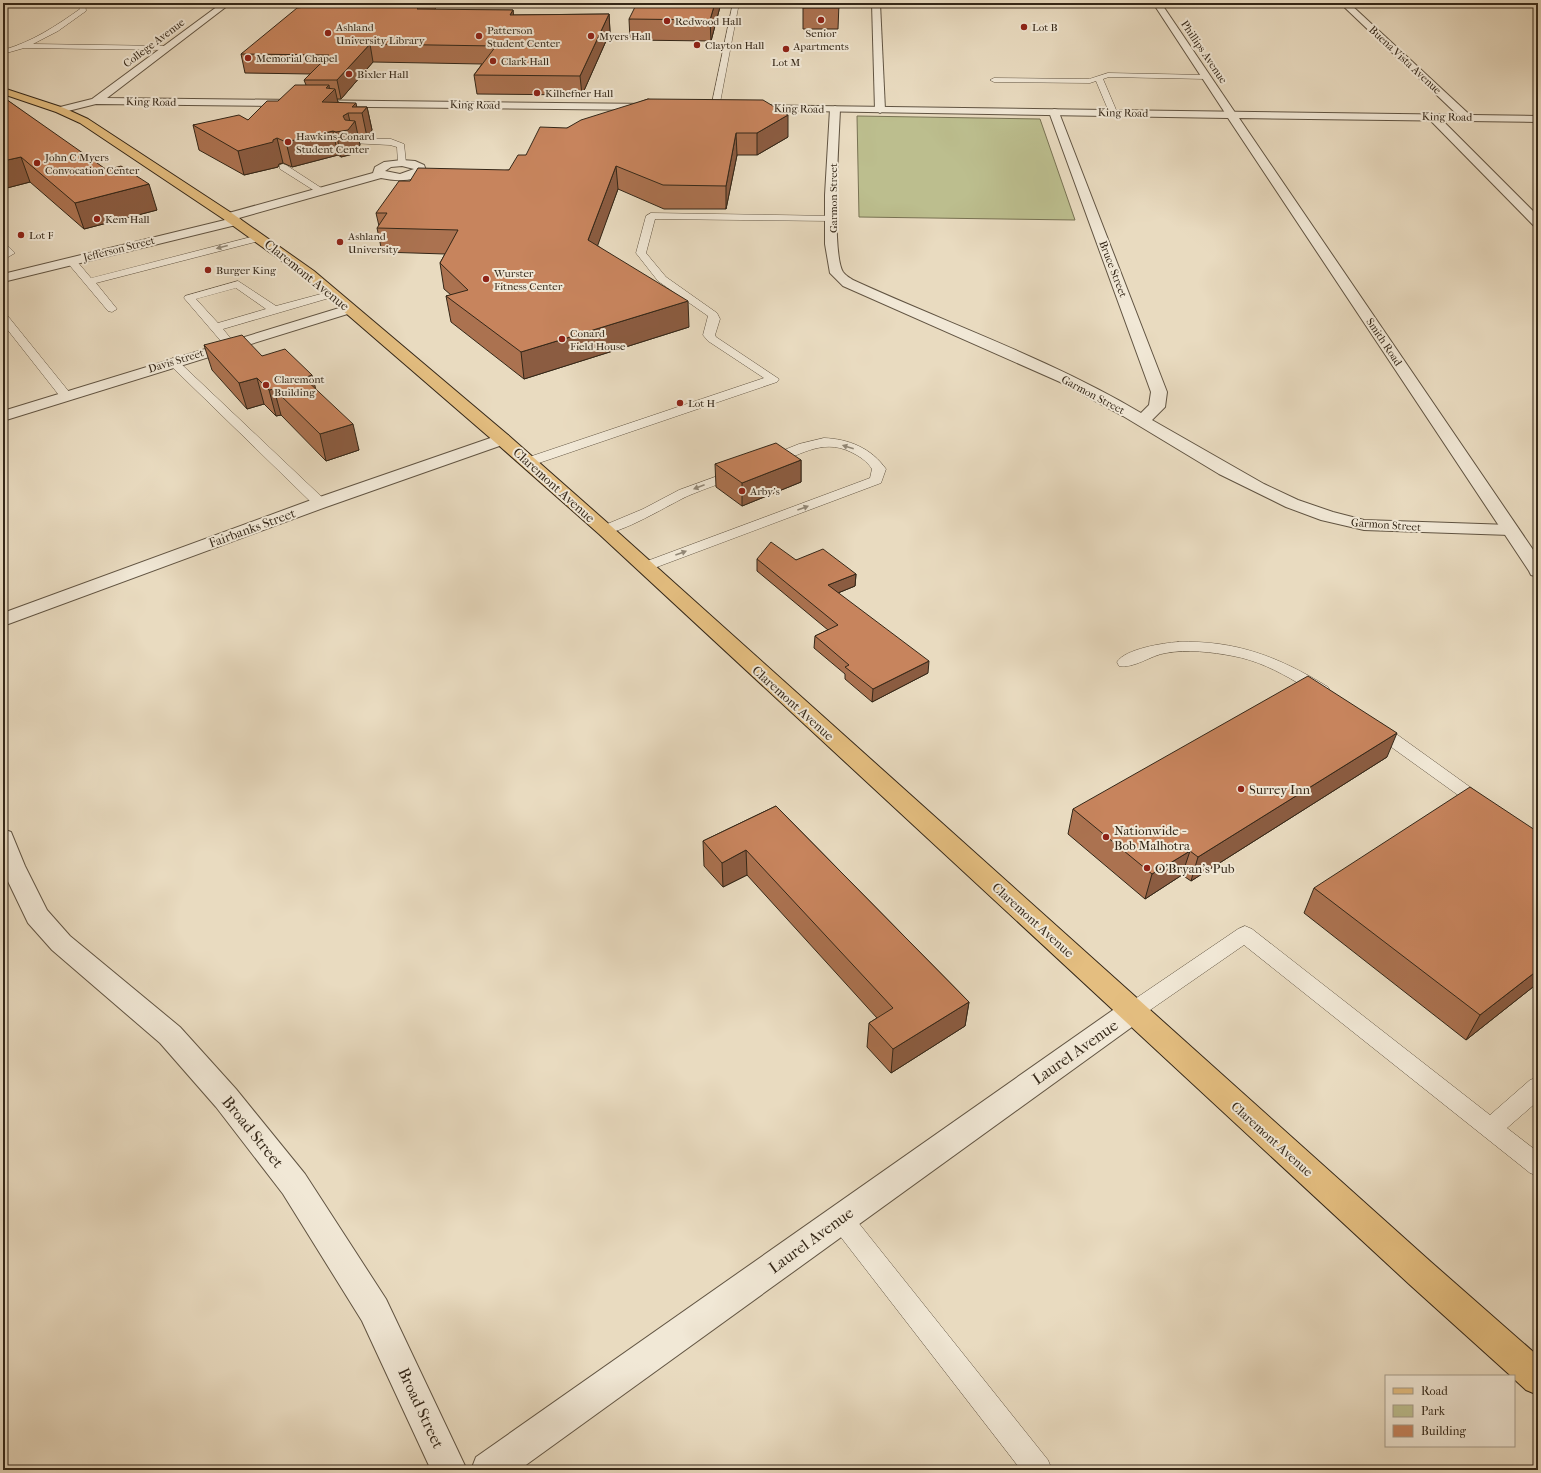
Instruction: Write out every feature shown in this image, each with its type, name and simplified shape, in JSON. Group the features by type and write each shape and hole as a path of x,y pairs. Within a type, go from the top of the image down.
{"main road":[{"name":"Claremont Avenue","path":"3,92 60,110 84,121 233,219 309,274 502,439 604,530 1420,1273 1538,1378"}],"street":[{"name":"College Avenue","path":"96,101 227,3"},
{"path":"876,3 880,110"},
{"name":"Phillips Avenue","path":"1157,3 1231,114"},
{"name":"Buena Vista Avenue","path":"1344,3 1467,118"},
{"name":"King Road","path":"60,110 96,101 660,107"},
{"name":"King Road","path":"739,108 1538,118"},
{"name":"Garmon Street","path":"835,109 832,218 834,262 836,272 848,284 1097,395 1234,476 1271,495 1340,521 1392,527 1510,530"},
{"name":"Bruce Street","path":"1054,112 1159,392 1156,407 1141,421"},
{"name":"Smith Road","path":"1231,114 1538,571"},
{"path":"1433,117 1538,223"},
{"path":"402,162 415,164 420,167 420,170 414,174 401,177 381,174 378,171 383,166 402,162"},
{"name":"Jefferson Street","path":"3,278 233,219 381,174"},
{"name":"Davis Street","path":"3,416 173,362 349,309"},
{"name":"Fairbanks Street","path":"3,620 320,503 502,439"},
{"name":"Broad Street","path":"3,838 8,868 37,916 60,943 170,1035 226,1098 294,1184 374,1310 449,1470"},
{"name":"Laurel Avenue","path":"489,1470 1132,1011"}],"lane":[{"path":"26,46 84,10 82,3"},
{"path":"715,108 736,3"},
{"path":"3,52 26,46 167,48"},
{"path":"994,80 1067,81 1099,79 1108,75 1206,77"},
{"path":"1099,79 1113,112"},
{"path":"353,141 392,142 401,146 402,162"},
{"path":"283,167 321,191"},
{"path":"528,462 773,379 712,339 709,335 714,319 713,314 662,279 648,263 641,253 651,216 832,218"},
{"path":"88,282 259,238"},
{"path":"3,247 10,253 3,257"},
{"path":"71,261 112,309"},
{"path":"230,345 216,327 189,298 238,284 274,310"},
{"path":"216,327 332,294"},
{"path":"3,317 66,396"},
{"path":"173,362 320,503"},
{"path":"604,530 648,512 684,493 817,443 847,446 862,452 875,461 879,469 876,480 644,567"},
{"path":"1125,662 1155,650 1170,647 1204,647 1241,651 1262,657 1294,674 1335,700"},
{"path":"1360,716 1494,812"},
{"path":"1132,1011 1245,934 1538,1166"},
{"path":"1490,1129 1538,1087"},
{"path":"841,1219 1038,1470"}],"green space":[{"path":"857,116 1040,119 1075,220 859,217"}],"building":[{"path":"358,3 423,3 417,9 513,10 510,15 609,14 580,76 474,75 496,46 370,44 337,80 304,80 329,55 241,54 297,8 323,5 331,7"},
{"path":"637,3 715,3 710,20 629,19"},
{"path":"803,3 839,3 839,8 803,8"},
{"path":"295,85 329,85 326,88 335,89 322,102 356,103 352,107 367,107 362,113 348,113 343,116 345,120 355,121 348,130 333,131 286,142 277,138 273,140 273,142 238,151 193,125 239,115 248,120 267,101 278,101"},
{"path":"3,97 107,170 121,166 149,184 75,203 21,157 3,161"},
{"path":"648,99 763,100 788,115 757,133 736,133 726,186 663,185 616,166 588,240 688,301 521,352 446,296 468,290 440,263 458,230 377,228 387,213 376,213 399,181 410,181 418,168 509,170 518,155 526,155 540,127 567,128 581,120"},
{"path":"242,335 262,356 285,349 312,375 304,378 353,424 320,434 274,389 269,390 257,378 239,383 204,345"},
{"path":"776,443 801,460 742,483 715,464"},
{"path":"771,542 796,560 823,549 856,574 828,585 929,661 873,689 845,667 849,665 815,636 838,625 757,559"},
{"name":"Surrey Inn","path":"1308,676 1397,733 1198,857 1190,851 1152,874 1073,809"},
{"path":"1470,787 1538,832 1538,970 1480,1015 1314,888"},
{"path":"776,806 969,1002 893,1049 869,1023 893,1008 746,850 722,863 703,841"}],"place":[{"name":"Senior Apartments","path":"821,20"},
{"name":"Redwood Hall","path":"667,21"},
{"name":"Lot B","path":"1024,27"},
{"name":"Ashland University Library","path":"328,33"},
{"name":"Patterson Student Center","path":"479,36"},
{"name":"Myers Hall","path":"591,36"},
{"name":"Clayton Hall","path":"697,45"},
{"name":"Lot M","path":"786,49"},
{"name":"Memorial Chapel","path":"248,58"},
{"name":"Clark Hall","path":"493,61"},
{"name":"Bixler Hall","path":"349,74"},
{"name":"Kilhefner Hall","path":"537,93"},
{"name":"Hawkins-Conard Student Center","path":"288,142"},
{"name":"John C Myers Convocation Center","path":"37,163"},
{"name":"Kem Hall","path":"97,219"},
{"name":"Lot F","path":"21,235"},
{"name":"Ashland University","path":"340,242"},
{"name":"Burger King","path":"208,270"},
{"name":"Wurster Fitness Center","path":"486,279"},
{"name":"Conard Field House","path":"562,339"},
{"name":"Claremont Building","path":"266,385"},
{"name":"Lot H","path":"680,403"},
{"name":"Arby's","path":"742,491"},
{"name":"Surrey Inn","path":"1241,789"},
{"name":"Nationwide - Bob Malhotra","path":"1106,837"},
{"name":"O'Bryan's Pub","path":"1147,868"}]}
